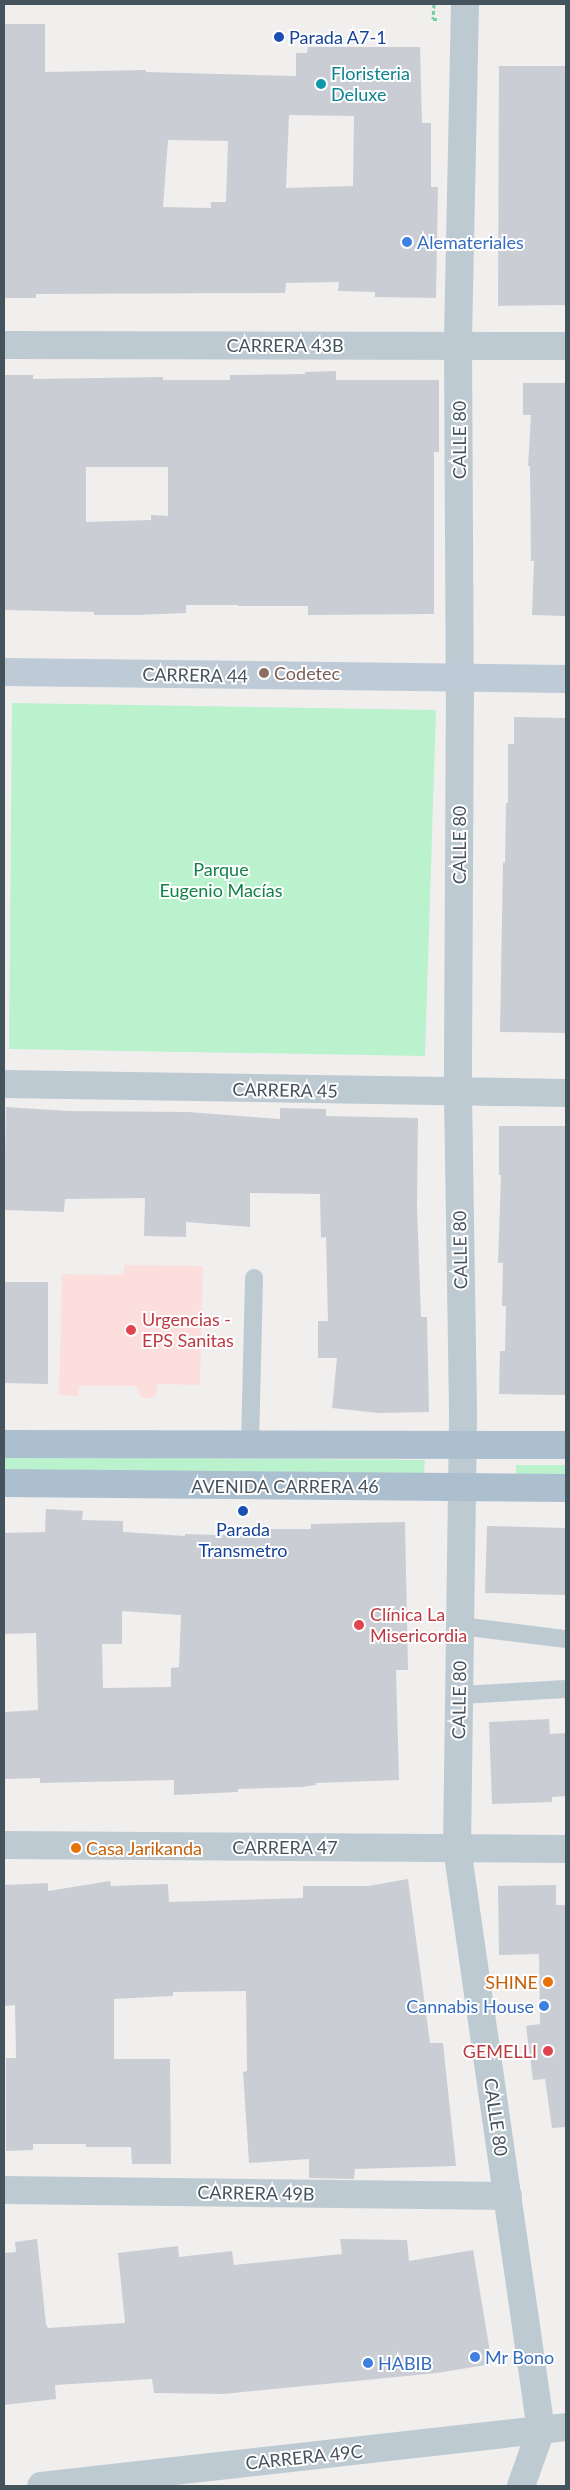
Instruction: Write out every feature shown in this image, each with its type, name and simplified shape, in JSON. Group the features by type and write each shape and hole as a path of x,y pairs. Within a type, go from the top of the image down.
{"main road":[{"path":"4,1444 566,1446"},
{"name":"AVENIDA CARRERA 46","path":"4,1484 566,1488"}],"street":[{"name":"CALLE 80","path":"465,4 458,345 460,678 458,1093 463,1487 457,1848 508,2196 554,2428 521,2486"},
{"name":"CARRERA 43B","path":"4,345 566,346"},
{"name":"CARRERA 44","path":"4,672 566,679"},
{"name":"CARRERA 45","path":"4,1084 458,1093 566,1093"},
{"name":"CARRERA 47","path":"4,1845 566,1849"},
{"name":"CARRERA 49B","path":"4,2190 508,2196"},
{"name":"CARRERA 49C","path":"41,2486 554,2428"}],"lane":[{"path":"250,1444 254,1278"},
{"path":"461,1626 566,1639"},
{"path":"460,1695 566,1689"}],"shaded area":[{"name":"Urgencias - EPS Sanitas","path":"124,1265 203,1266 200,1385 157,1384 156,1395 148,1399 141,1397 135,1386 79,1386 78,1396 59,1395 62,1274 123,1275"}],"green space":[{"name":"Parque Eugenio Macías","path":"12,703 436,710 425,1056 9,1049"},
{"path":"4,1457 425,1460 424,1473 4,1470"},
{"path":"516,1465 566,1465 566,1479 516,1479"}],"building":[{"path":"4,24 45,24 45,72 146,70 146,72 296,76 296,53 307,53 308,47 420,47 422,123 431,123 431,187 438,187 436,298 375,297 375,292 338,291 339,282 286,283 285,293 36,294 36,298 4,298","holes":["289,115 354,116 353,186 286,188","168,140 228,141 226,202 211,202 211,208 163,207"]},
{"path":"499,66 566,66 566,305 498,306"},
{"path":"336,371 336,380 439,380 439,452 434,452 434,614 308,615 308,606 238,605 186,605 186,613 136,615 94,615 94,612 4,610 4,375 33,375 33,379 163,377 163,380 230,380 230,375 305,374 305,372","holes":["86,467 168,467 168,516 151,515 151,520 86,522"]},
{"path":"523,383 566,383 566,616 532,615 534,561 531,561 530,466 528,466 531,415 523,415"},
{"path":"514,717 566,718 566,1033 500,1032 503,862 505,863 506,803 508,803 508,744 514,744"},
{"path":"6,1107 69,1111 188,1112 280,1119 280,1108 326,1109 326,1116 418,1118 417,1207 421,1317 427,1317 429,1412 379,1413 332,1408 337,1358 318,1358 318,1321 328,1321 326,1237 321,1238 320,1194 250,1193 250,1227 186,1222 186,1237 144,1236 145,1198 65,1199 64,1212 4,1210"},
{"path":"499,1126 566,1126 566,1395 499,1394 500,1351 505,1351 506,1306 502,1306 503,1263 498,1263 501,1175 499,1175"},
{"path":"4,1282 48,1282 48,1384 4,1383"},
{"path":"46,1509 83,1511 82,1520 123,1521 123,1532 185,1536 185,1534 253,1536 253,1529 311,1529 311,1524 405,1522 408,1670 396,1670 399,1780 316,1783 316,1785 302,1787 238,1789 238,1792 174,1795 174,1780 40,1783 40,1778 4,1779 4,1712 38,1710 36,1633 4,1634 4,1533 45,1532","holes":["122,1611 181,1615 179,1667 171,1668 171,1687 103,1688 102,1644 122,1644"]},
{"path":"487,1526 566,1528 566,1595 485,1593"},
{"path":"549,1719 550,1734 566,1733 566,1796 552,1797 552,1802 492,1804 489,1722"},
{"path":"408,1879 430,2043 443,2043 456,2166 355,2169 354,2179 309,2178 309,2159 249,2163 243,2072 247,2071 246,1991 173,1992 173,1996 114,1999 114,2059 170,2059 171,2164 132,2164 131,2147 86,2147 86,2144 33,2144 33,2150 6,2151 6,2058 16,2058 15,2005 4,2006 4,1885 48,1883 48,1891 110,1881 111,1886 168,1884 169,1902 303,1898 303,1886 368,1886"},
{"path":"556,1885 556,1905 566,1905 566,2127 552,2128 545,2079 533,2080 526,2026 540,2024 539,1954 499,1955 498,1886"},
{"path":"37,2239 48,2328 125,2323 118,2253 178,2246 179,2257 232,2251 234,2265 342,2254 340,2239 407,2240 409,2261 473,2250 492,2364 437,2373 223,2394 154,2393 152,2379 55,2385 56,2399 4,2405 4,2253 16,2252 15,2242"}],"place":[{"name":"Parada A7-1","path":"279,37"},
{"name":"Floristeria Deluxe","path":"321,84"},
{"name":"Alemateriales","path":"407,242"},
{"name":"Codetec","path":"264,673"},
{"name":"Urgencias - EPS Sanitas","path":"131,1330"},
{"name":"Parada Transmetro","path":"243,1511"},
{"name":"Clínica La Misericordia","path":"359,1625"},
{"name":"Casa Jarikanda","path":"76,1848"},
{"name":"SHINE","path":"548,1982"},
{"name":"Cannabis House","path":"544,2006"},
{"name":"GEMELLI","path":"548,2051"},
{"name":"Mr Bono","path":"475,2357"},
{"name":"HABIB","path":"368,2363"}]}
